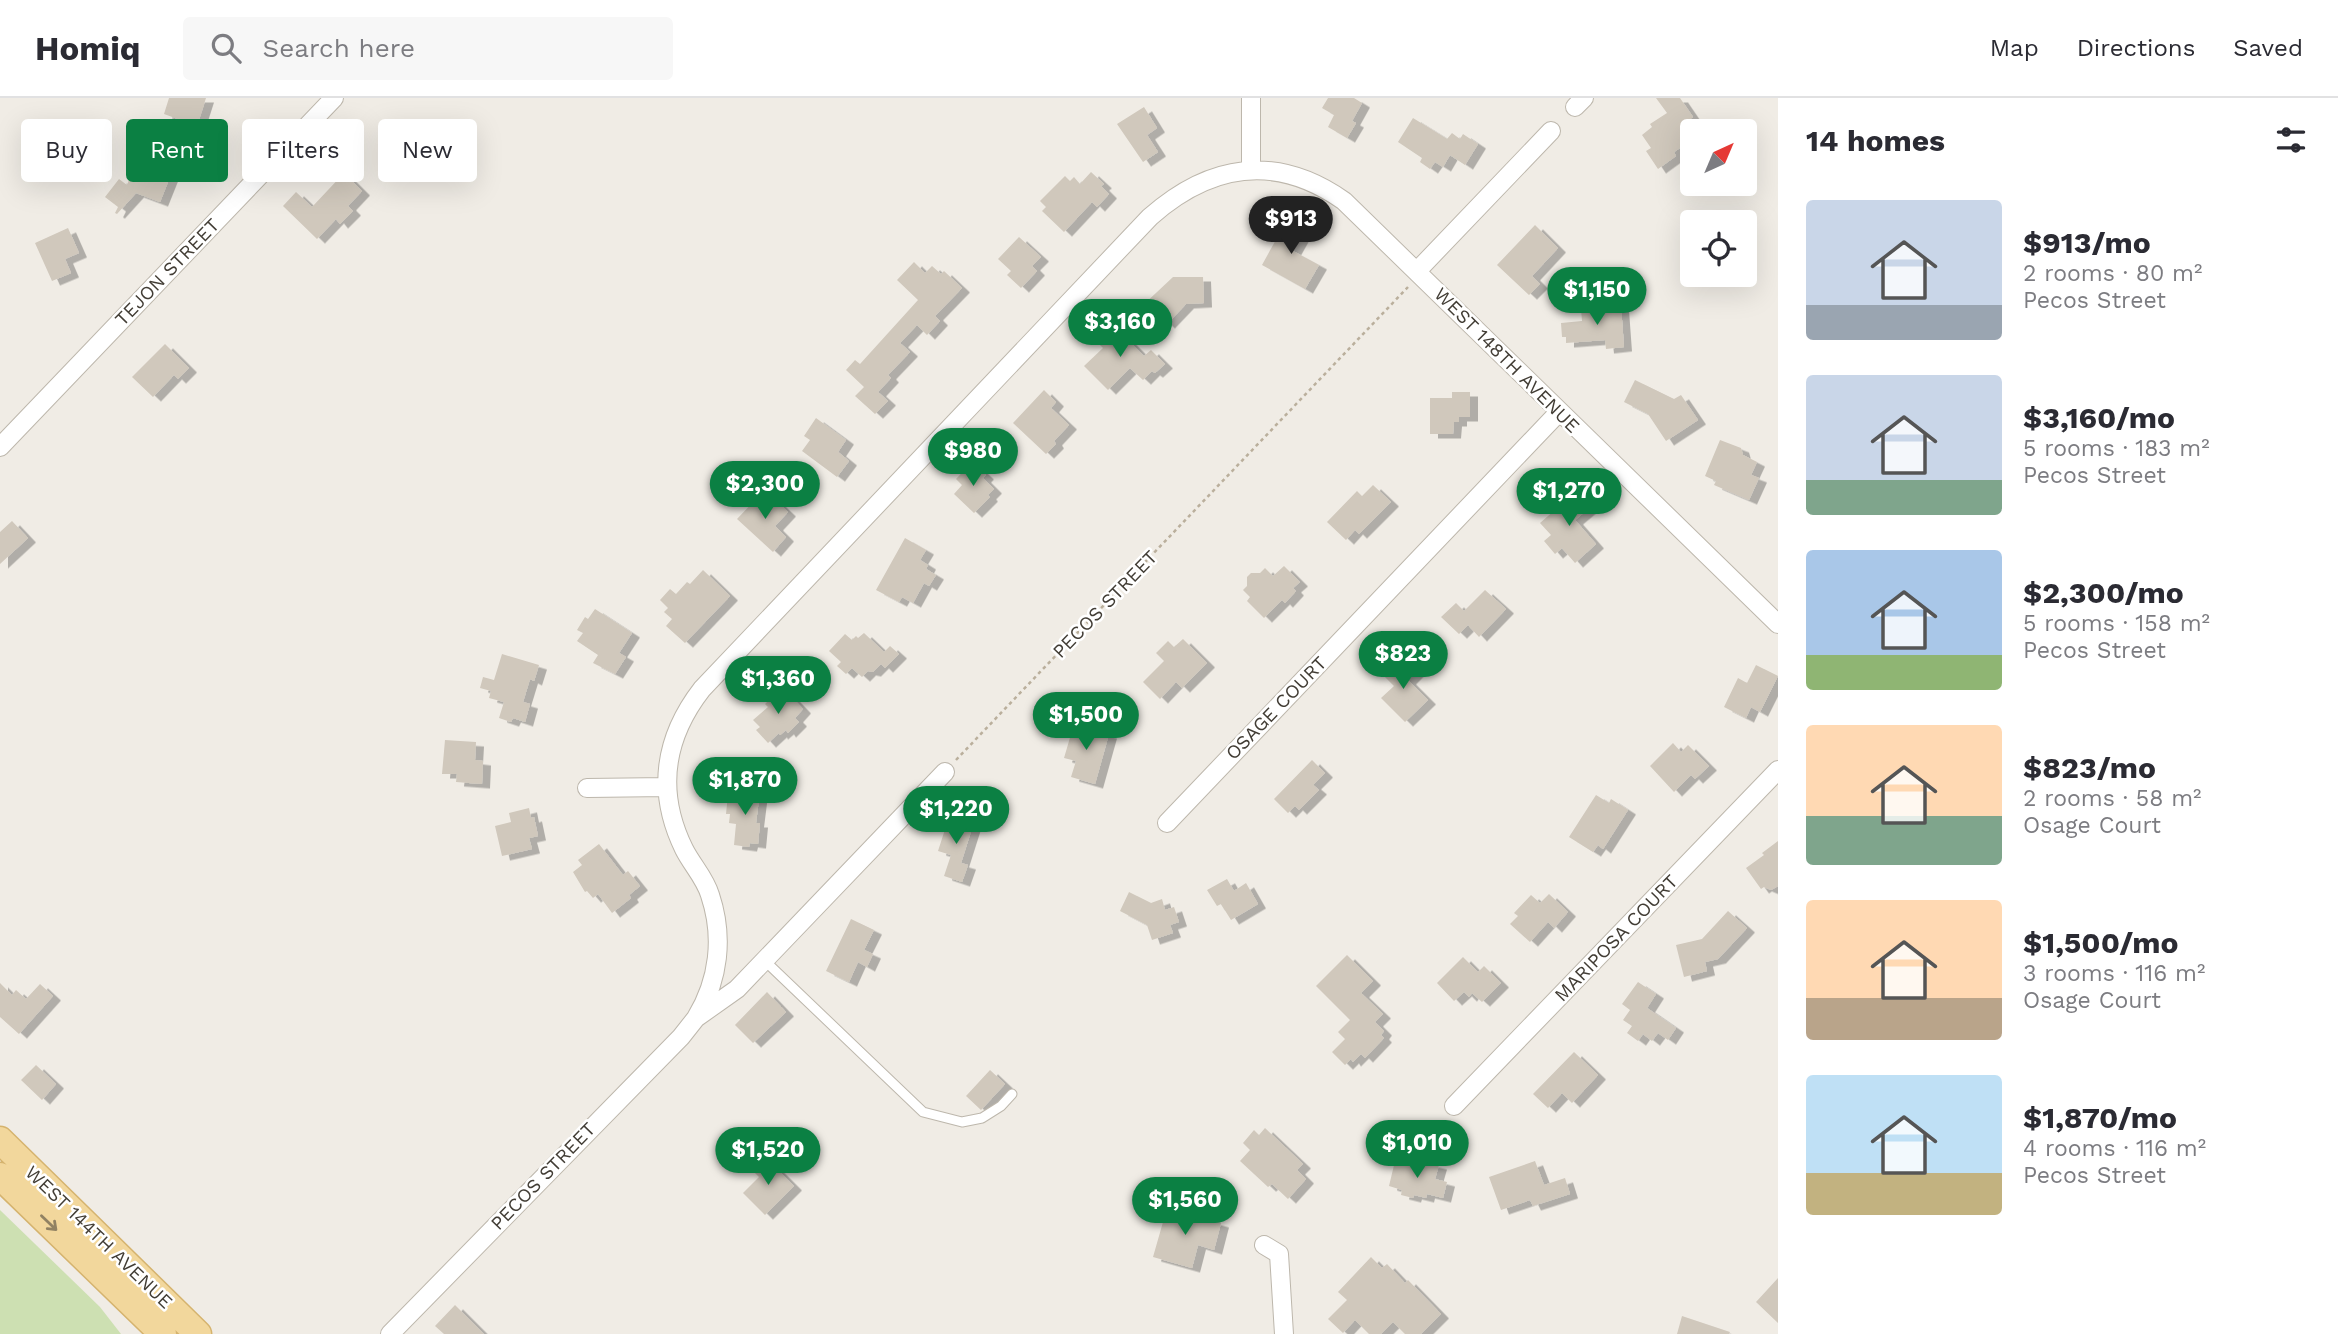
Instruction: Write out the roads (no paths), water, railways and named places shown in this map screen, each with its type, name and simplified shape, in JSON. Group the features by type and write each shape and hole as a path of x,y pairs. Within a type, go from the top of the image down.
{"main road":[{"name":"WEST 144TH AVENUE","path":"0,1140 198,1334"},
{"name":"WEST 144TH AVENUE","path":"0,1176 163,1334"}],"street":[{"name":"TEJON STREET","path":"0,447 334,98"},
{"path":"1251,98 1251,169"},
{"path":"1419,273 1551,131"},
{"name":"PECOS STREET","path":"390,1334 681,1037 696,1018 708,995 716,968 716,919 706,885 674,825 667,787 673,740 682,717 702,689 1150,217 1170,199 1195,184 1229,172 1251,169 1297,176 1332,192 1419,273"},
{"name":"WEST 148TH AVENUE","path":"1419,273 1778,624"},
{"name":"OSAGE COURT","path":"1167,823 1559,412"},
{"name":"MARIPOSA COURT","path":"1454,1106 1778,770"},
{"name":"PECOS STREET","path":"696,1018 737,989 945,772"},
{"path":"587,788 667,787"},
{"path":"1264,1245 1279,1254 1284,1334"}],"lane":[{"path":"764,960 923,1112 962,1122 982,1118 1001,1106 1012,1094"}]}
